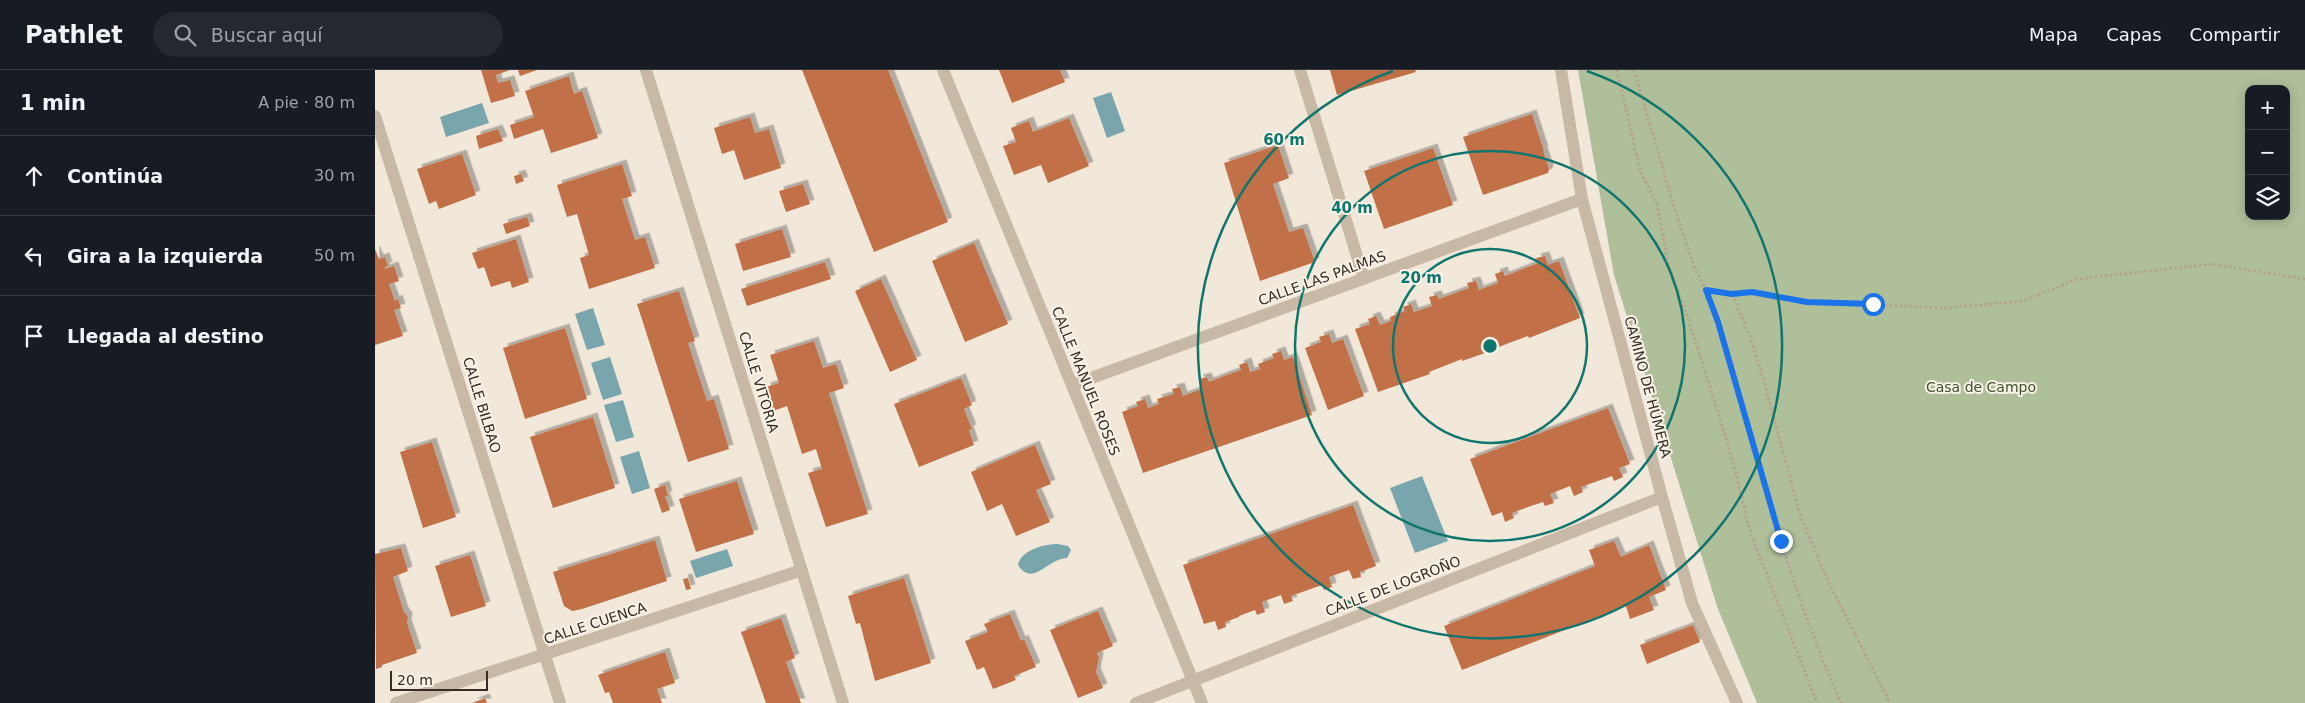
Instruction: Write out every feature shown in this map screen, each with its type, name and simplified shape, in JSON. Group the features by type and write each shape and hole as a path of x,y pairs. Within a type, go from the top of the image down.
{"street":[{"name":"CALLE VITORIA","path":"645,70 843,703"},
{"name":"CALLE MANUEL ROSES","path":"943,70 1202,703"},
{"path":"1300,70 1364,279"},
{"name":"CAMINO DE HÚMERA","path":"1561,70 1582,199 1662,497 1692,603 1737,703"},
{"name":"CALLE BILBAO","path":"375,116 560,703"},
{"name":"CALLE LAS PALMAS","path":"1071,385 1582,199"},
{"name":"CALLE DE LOGROÑO","path":"1136,703 1662,497"},
{"name":"CALLE CUENCA","path":"397,703 545,656 802,570"}],"path":[{"path":"1617,70 1640,171 1657,204 1669,267 1690,324 1730,451 1751,534 1817,703"},
{"path":"1634,70 1675,210 1694,267 1706,290 1718,322 1781,541 1824,664 1841,703"},
{"path":"1706,290 1732,294 1752,292 1807,302 1945,308 2023,300 2077,280 2211,264 2305,279"},
{"path":"1732,294 1751,340 1765,385 1800,515 1829,583 1890,703"}],"green space":[{"name":"Casa de Campo","path":"1578,70 2305,70 2305,703 1757,703 1718,609 1614,275"}],"water":[{"path":"1111,92 1125,131 1107,138 1093,98"},
{"path":"482,103 489,123 446,137 440,117"},
{"path":"593,308 605,345 587,350 575,314"},
{"path":"610,357 622,394 603,400 591,363"},
{"path":"623,400 634,437 616,442 604,405"},
{"path":"639,451 650,488 632,494 620,457"},
{"path":"1422,476 1448,541 1415,553 1390,488"},
{"path":"1058,544 1068,546 1071,550 1067,558 1060,559 1035,573 1029,574 1018,565 1028,552 1046,545"},
{"path":"727,549 733,566 696,578 690,561"}],"building":[{"path":"481,70 510,70 496,75 498,83 510,80 515,96 491,103"},
{"path":"518,70 537,70 520,76"},
{"path":"802,70 888,70 948,222 874,252"},
{"path":"999,70 1060,70 1065,82 1012,103"},
{"path":"1330,70 1415,70 1416,72 1337,95"},
{"path":"569,76 574,94 582,91 598,138 551,153 543,129 514,139 510,125 534,117 525,91"},
{"path":"1532,114 1549,169 1548,173 1483,195 1463,137"},
{"path":"750,117 755,133 769,129 781,168 744,180 734,150 722,154 714,128"},
{"path":"1069,118 1089,166 1048,183 1041,165 1014,175 1003,146 1016,142 1011,128 1029,121 1033,132"},
{"path":"498,129 503,141 479,149 476,136"},
{"path":"1278,145 1289,178 1273,184 1289,232 1303,228 1315,262 1260,281 1224,163"},
{"path":"1433,148 1453,205 1384,229 1364,171"},
{"path":"462,154 476,195 439,209 436,201 429,204 417,169"},
{"path":"622,164 632,196 622,199 635,240 645,237 655,268 589,289 580,258 589,255 577,214 567,217 557,185"},
{"path":"521,174 524,181 516,184 514,176"},
{"path":"803,184 810,204 786,212 779,191"},
{"path":"527,217 530,226 506,234 503,224"},
{"path":"782,229 791,257 743,271 735,244"},
{"path":"516,239 529,282 512,288 510,281 491,287 484,267 478,269 472,253"},
{"path":"974,243 1008,324 965,342 932,261"},
{"path":"375,249 379,259 385,257 388,266 385,269 394,266 399,281 389,284 395,301 398,299 401,308 394,310 403,336 375,345"},
{"path":"1545,256 1548,265 1559,261 1580,318 1529,338 1528,336 1494,350 1462,361 1462,359 1429,372 1430,374 1378,392 1355,329 1370,324 1368,319 1376,316 1380,325 1391,321 1390,317 1405,311 1403,307 1411,304 1414,312 1432,306 1429,297 1437,295 1439,299 1469,288 1467,283 1476,281 1479,290 1498,283 1495,274 1503,271 1505,276 1538,263 1536,258"},
{"path":"825,262 831,279 747,306 741,289"},
{"path":"881,279 917,360 890,372 855,291"},
{"path":"679,291 695,341 688,343 707,401 714,399 729,449 688,462 637,304"},
{"path":"565,328 587,399 525,419 503,348"},
{"path":"1329,334 1332,343 1343,339 1364,396 1328,410 1305,348 1321,342 1319,337"},
{"path":"814,341 823,368 836,364 844,388 829,393 868,514 826,527 808,473 822,469 816,449 802,454 787,406 773,411 766,387 779,383 770,355"},
{"path":"1281,351 1284,360 1293,357 1312,415 1143,473 1122,412 1138,406 1136,402 1145,399 1148,408 1159,404 1157,399 1174,394 1172,389 1180,387 1183,396 1202,389 1199,379 1207,377 1209,382 1241,370 1239,365 1247,362 1250,372 1260,369 1258,364 1274,358 1272,354"},
{"path":"961,378 972,405 964,409 972,429 969,430 974,445 919,467 894,404"},
{"path":"1608,408 1630,464 1619,468 1623,477 1614,481 1612,476 1581,487 1583,492 1574,496 1570,486 1550,494 1554,503 1545,506 1543,502 1512,513 1514,518 1505,522 1502,512 1492,516 1470,459"},
{"path":"593,417 615,488 553,508 530,437"},
{"path":"432,442 456,517 423,528 400,452"},
{"path":"1035,445 1051,484 1036,490 1050,522 1016,536 1002,504 987,511 971,472"},
{"path":"737,481 754,534 696,552 679,499"},
{"path":"665,485 668,496 665,496 670,510 662,513 654,489"},
{"path":"1353,505 1376,566 1360,572 1361,577 1353,579 1349,570 1329,577 1332,587 1324,590 1322,585 1291,596 1293,601 1284,604 1281,595 1262,602 1265,612 1257,615 1255,610 1239,616 1225,622 1226,627 1218,630 1215,621 1204,624 1183,565"},
{"path":"655,540 667,581 582,609 572,611 564,606 553,572"},
{"path":"1614,541 1621,557 1649,545 1666,590 1649,597 1654,610 1630,619 1626,606 1462,670 1444,626 1595,566 1589,550"},
{"path":"401,548 408,571 393,577 404,612 408,617 407,623 417,653 382,665 382,667 376,669 375,554"},
{"path":"470,555 486,606 451,617 435,566"},
{"path":"688,578 691,589 686,590 683,579"},
{"path":"904,578 931,663 875,681 860,623 856,624 848,596"},
{"path":"1098,611 1113,646 1097,653 1099,658 1096,672 1103,688 1078,698 1050,630"},
{"path":"1010,614 1021,641 1024,639 1036,667 1014,676 1016,680 993,689 984,667 977,670 965,641 988,632 984,624"},
{"path":"781,618 795,658 786,662 801,703 766,703 741,632"},
{"path":"1693,625 1700,642 1647,664 1640,645"},
{"path":"665,652 675,683 657,689 662,703 613,703 609,692 605,693 598,675"},
{"path":"485,698 487,703 472,703"}],"route":[{"path":"1781,541 1718,322 1706,290 1732,294 1752,292 1807,302 1873,304"}]}
